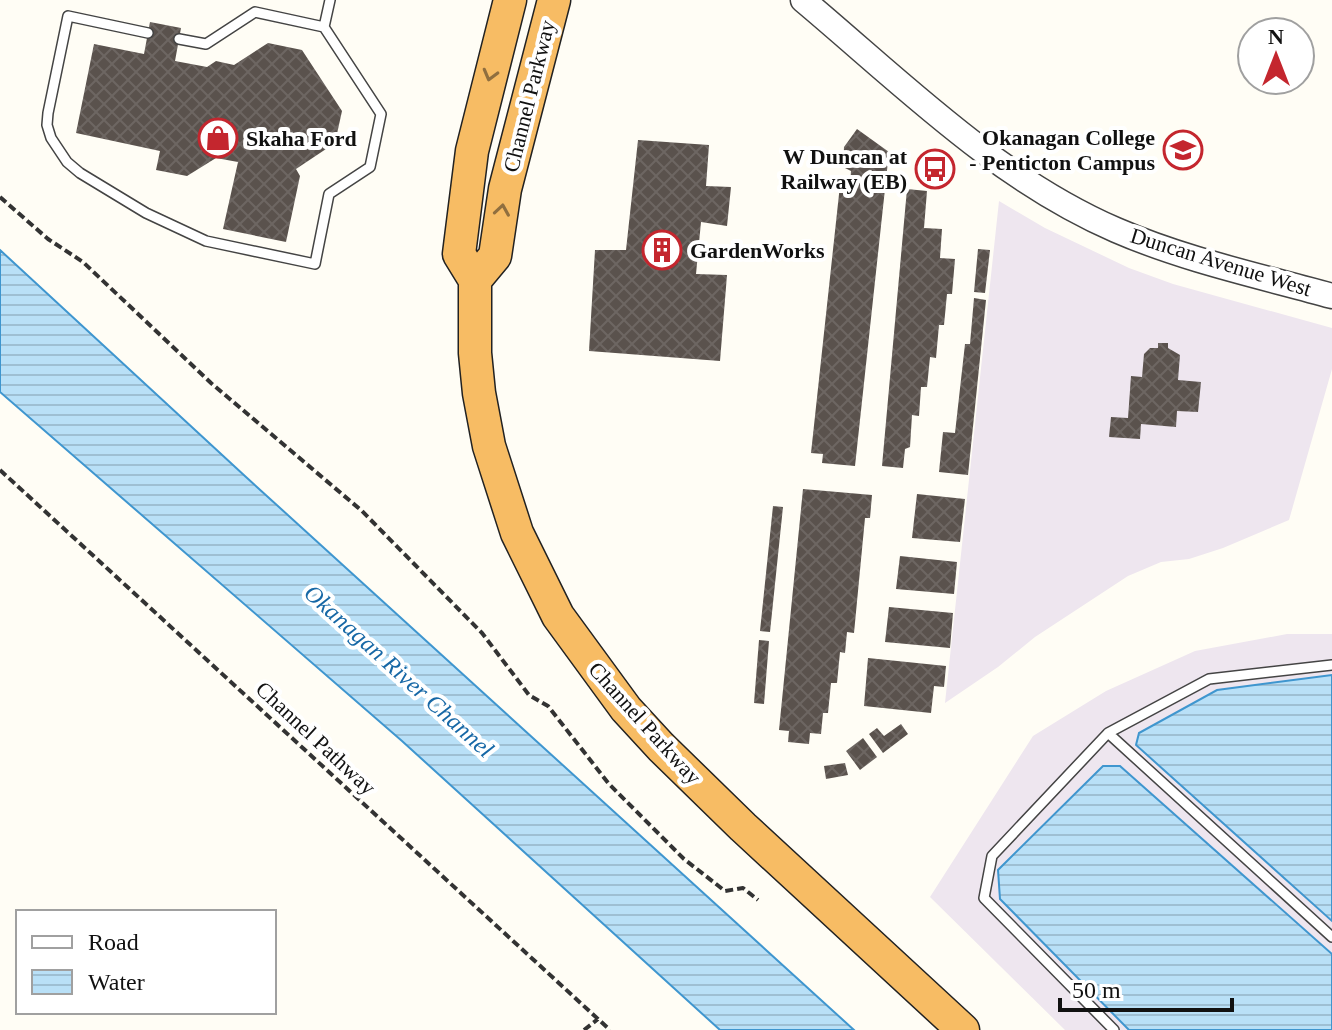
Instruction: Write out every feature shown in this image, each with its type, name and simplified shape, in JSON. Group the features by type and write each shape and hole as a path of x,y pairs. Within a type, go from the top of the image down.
{"highway":[{"name":"Channel Parkway","path":"510,0 486,91 465,198 459,254 475,280 475,353 489,446 517,533 558,616 626,709 785,867 963,1030"},
{"name":"Channel Parkway","path":"475,280 495,256 505,189 554,2"}],"street":[{"name":"Duncan Avenue West","path":"803,0 999,164 1073,210 1160,247 1332,296"}],"lane":[{"path":"324,27 330,0"},
{"path":"148,33 68,16 48,113 51,138 58,151 80,173 146,213 206,241 315,264 329,194 370,167 381,114 324,27 255,12 206,44 179,39"},
{"path":"1114,1030 984,898 992,856 1108,733 1209,679 1332,665"},
{"path":"1108,733 1332,937"}],"path":[{"path":"0,197 48,239 83,262 211,383 362,511 482,633 529,695 548,706 609,784 684,859 725,891 743,888 758,900"},
{"name":"Channel Pathway","path":"0,470 610,1030"},
{"path":"584,1030 598,1019"}],"shaded area":[{"path":"999,201 1045,228 1129,268 1173,284 1332,328 1332,369 1289,520 1223,548 1189,559 1161,562 1128,576 1035,637 945,703"},
{"path":"1287,634 1332,634 1332,1030 1065,1030 930,897 1033,736 1106,691 1195,651"}],"water":[{"name":"Okanagan River Channel","path":"0,250 854,1030 720,1030 402,741 0,392"},
{"path":"1332,675 1332,921 1136,745 1139,733 1217,690"},
{"path":"1103,766 1120,766 1332,954 1332,1030 1129,1030 1000,899 998,870"}],"building":[{"name":"Skaha Ford","path":"150,22 181,28 175,61 207,67 216,61 234,65 268,43 302,50 342,111 335,143 296,169 300,176 286,242 223,229 238,162 216,158 187,176 156,170 160,151 76,133 94,44 144,54"},
{"path":"857,129 889,152 855,466 822,463 823,454 811,453 840,185 850,186 851,171 843,167 844,147"},
{"name":"GardenWorks","path":"638,140 709,145 706,186 731,187 727,226 701,222 696,274 727,275 720,361 589,351 595,250 626,250"},
{"path":"907,189 927,191 924,228 942,229 940,258 955,259 952,294 947,294 944,325 939,325 936,358 930,357 927,387 921,387 919,416 912,415 910,447 905,449 903,468 882,466"},
{"path":"978,249 990,250 985,293 974,292"},
{"path":"974,298 986,300 968,475 939,472 943,432 955,433 965,344 970,344"},
{"path":"1158,343 1168,343 1168,348 1180,355 1178,380 1201,382 1198,412 1177,411 1176,427 1141,424 1140,439 1109,437 1111,417 1128,418 1131,376 1142,377 1144,354 1150,348 1158,348"},
{"path":"803,489 872,495 870,518 865,518 854,633 847,632 845,653 840,652 837,683 831,683 828,713 823,713 821,734 810,733 809,744 788,742 789,731 779,730"},
{"path":"917,494 965,499 960,542 912,538"},
{"path":"773,506 783,507 770,632 760,631"},
{"path":"900,556 957,562 954,594 896,589"},
{"path":"889,607 953,613 950,648 885,642"},
{"path":"759,640 769,641 764,704 754,703"},
{"path":"868,658 946,666 944,687 934,686 931,713 864,706"},
{"path":"901,724 908,734 883,753 869,734 877,728 884,736"},
{"path":"863,738 877,757 860,770 846,751"},
{"path":"845,763 848,775 826,779 824,766"}],"place":[{"name":"Skaha Ford","path":"218,138"},
{"name":"Okanagan College - Penticton Campus","path":"1183,150"},
{"name":"W Duncan at Railway (EB)","path":"935,169"},
{"name":"GardenWorks","path":"662,250"}]}
